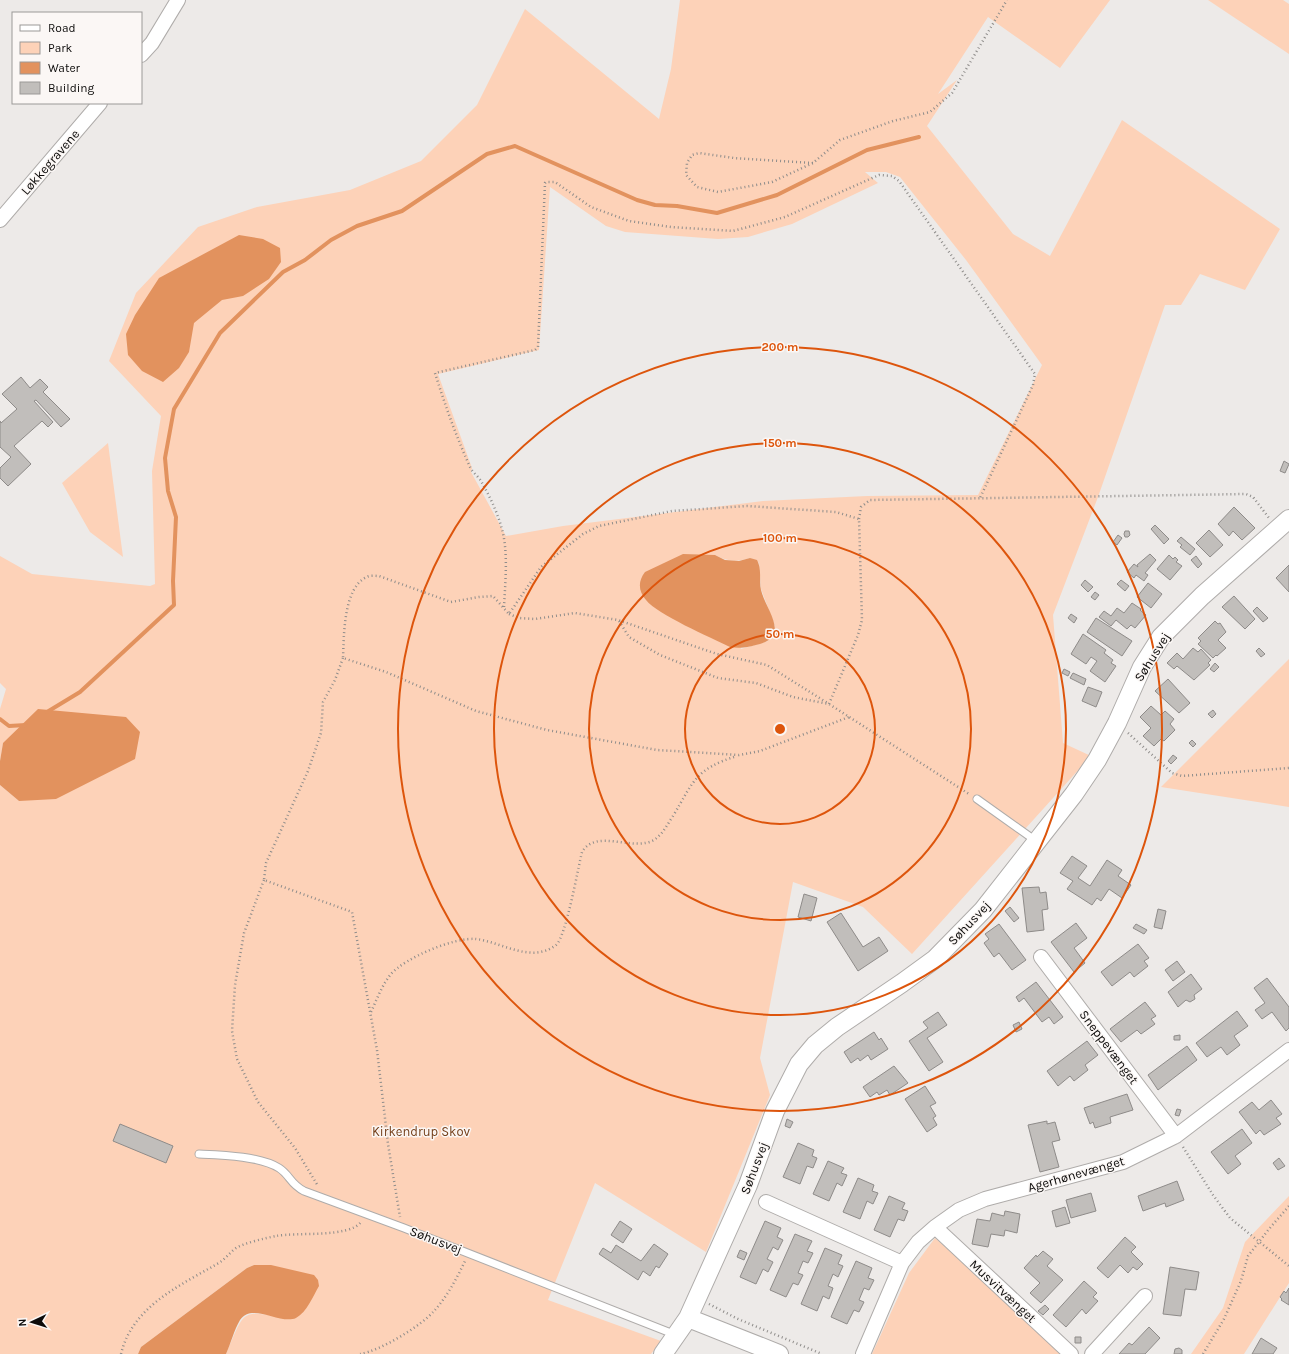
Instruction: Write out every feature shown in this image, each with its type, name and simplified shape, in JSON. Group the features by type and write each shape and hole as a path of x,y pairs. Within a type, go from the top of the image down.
{"street":[{"path":"142,54 152,43 178,0"},
{"name":"Løkkegravene","path":"0,220 99,104"},
{"name":"Søhusvej","path":"662,1354 688,1318 696,1298 732,1224 775,1111 799,1064 815,1045 837,1027 935,959 983,910 1074,794 1096,760 1117,723 1142,668 1161,637 1202,596 1283,524"},
{"name":"Sneppevænget","path":"1041,957 1176,1136"},
{"name":"Agerhønevænget","path":"863,1354 902,1264 918,1242 935,1227 959,1210 985,1199 1123,1162 1176,1136 1289,1050"},
{"path":"766,1202 902,1264"},
{"name":"Musvitvænget","path":"935,1227 1071,1354"},
{"path":"1092,1354 1145,1296"},
{"path":"688,1318 779,1354"}],"lane":[{"path":"977,799 1037,841"},
{"name":"Søhusvej","path":"199,1154 232,1156 268,1163 280,1168 297,1188 469,1253 676,1335"}],"path":[{"path":"813,163 734,158 700,153 692,155 687,163 686,175 697,187 718,192 772,182 813,163 840,140 893,121 930,112 952,93 1007,0"},
{"path":"504,607 506,574 505,546 502,534 490,496 479,478 471,469 446,410 435,373 535,350 538,347 546,182 555,182 591,207 629,221 671,227 733,231 785,217 878,175 892,176 899,181 1035,374 1033,385 980,498"},
{"path":"829,704 858,635 862,620 859,519 861,507 870,500 1246,494 1253,497 1283,524"},
{"path":"509,614 541,567 583,534 599,526 672,511 747,506 836,512 859,519"},
{"path":"327,1200 294,1148 258,1102 237,1059 232,1031 234,985 244,933 264,880 266,863 308,771 321,733 323,702 335,680 343,658 344,627 350,595 357,584 367,576 379,576 451,602 490,596 496,598 509,614 519,618 535,619 575,613 618,620 717,654 766,665 977,799"},
{"path":"618,620 629,637 660,655 718,678 756,683 793,698 829,704"},
{"path":"343,658 386,672 476,711 547,730 657,750 739,755"},
{"path":"371,1012 380,989 391,974 402,964 449,942 478,939 519,951 532,953 543,951 557,945 565,927 584,847 594,842 640,843 653,840 664,830 695,779 703,771 718,762 739,755 760,751 849,717"},
{"path":"1117,723 1172,773 1182,776 1289,768"},
{"path":"264,880 352,912 371,1012 388,1144 401,1223 404,1228"},
{"path":"1176,1136 1217,1201 1230,1218 1289,1266"},
{"path":"1203,1354 1224,1319 1241,1281 1248,1256 1289,1206"},
{"path":"121,1354 124,1340 139,1318 166,1293 220,1262 236,1248 277,1236 332,1232 358,1227 364,1213"},
{"path":"360,1354 371,1352 405,1333 434,1312 456,1279 469,1253"},
{"path":"696,1298 738,1319 822,1354"}],"green space":[{"name":"Kirkendrup Skov","path":"680,0 1110,0 1060,68 988,17 938,94 957,80 927,126 1013,234 1050,256 1122,120 1280,229 1245,290 1200,274 1181,305 1165,305 1098,497 1053,615 1063,743 1091,756 912,954 863,907 793,882 760,1058 770,1095 706,1252 595,1183 548,1300 661,1341 651,1354 226,1354 237,1328 242,1320 247,1316 262,1314 290,1319 254,1265 247,1268 141,1347 138,1354 0,1354 0,785 19,801 3,743 0,761 0,709 6,689 0,683 0,556 32,574 150,586 155,584 152,471 161,416 109,361 136,293 198,227 257,207 350,190 421,161 477,105 525,9 659,119 671,69","holes":["865,172 886,172 900,177 966,260 1042,365 978,495 867,496 763,501 563,526 506,536 471,472 472,468 438,374 539,350 550,187 606,226 625,232 718,239 748,237 792,224 878,183","715,555 732,561 750,558 759,563 761,589 775,626 768,641 741,649"]},
{"path":"1208,0 1283,0 1289,4 1289,54"},
{"path":"108,443 123,557 90,532 62,483"},
{"path":"1289,659 1289,807 1161,787"},
{"path":"1289,1196 1289,1283 1244,1354 1191,1354 1223,1308 1245,1242"},
{"path":"935,1238 1068,1354 872,1354 909,1273"}],"water":[{"path":"239,235 263,239 280,248 281,262 269,279 243,296 222,300 194,323 189,352 179,368 163,382 142,371 128,355 126,334 135,315 159,278"},
{"path":"683,554 715,555 725,560 739,561 750,558 757,560 759,563 761,590 774,621 774,635 769,640 760,644 738,648 730,647 673,619 652,606 643,597 640,590 640,582 643,575 645,572"},
{"path":"38,709 126,717 140,732 135,759 56,799 19,801 0,785 0,761 3,743"},
{"path":"254,1265 271,1265 314,1275 318,1280 319,1286 307,1308 296,1318 282,1319 259,1313 245,1315 240,1320 234,1332 226,1354 138,1354 141,1347 247,1268"}],"building":[{"path":"21,377 30,388 40,379 48,387 43,392 70,419 61,427 36,400 34,401 53,422 48,427 42,421 14,446 31,464 8,486 0,478 0,468 11,457 0,447 0,421 1,423 17,409 2,394"},
{"path":"1284,461 1289,464 1285,473 1280,471"},
{"path":"1234,507 1255,528 1242,540 1233,531 1229,536 1218,524"},
{"path":"1155,525 1169,539 1164,544 1151,529"},
{"path":"1209,530 1223,545 1210,557 1196,543"},
{"path":"1125,531 1129,531 1130,535 1128,537 1125,537"},
{"path":"1118,535 1122,538 1117,545 1113,542"},
{"path":"1181,537 1195,549 1190,555 1180,547 1182,545 1177,541"},
{"path":"1150,554 1156,560 1145,573 1148,575 1144,581 1136,575 1134,578 1127,572 1134,564 1138,567 1137,565"},
{"path":"1169,555 1173,559 1175,557 1178,560 1176,562 1182,566 1170,580 1157,569"},
{"path":"1196,556 1202,564 1198,568 1191,560"},
{"path":"1289,565 1289,592 1276,578"},
{"path":"1085,580 1093,587 1088,592 1081,585"},
{"path":"1121,580 1129,586 1125,591 1117,584"},
{"path":"1148,583 1162,594 1151,608 1137,597"},
{"path":"1095,592 1099,595 1095,600 1091,597"},
{"path":"1234,596 1255,619 1245,629 1222,607"},
{"path":"1132,603 1141,609 1140,610 1146,615 1135,628 1131,625 1127,629 1116,620 1111,626 1099,617 1104,611 1111,616 1117,608 1124,613"},
{"path":"1257,607 1268,618 1263,622 1253,611"},
{"path":"1071,614 1077,618 1074,623 1068,618"},
{"path":"1096,618 1132,641 1122,656 1087,632"},
{"path":"1215,621 1218,624 1220,623 1226,632 1218,640 1226,648 1213,658 1198,644 1201,641 1198,638"},
{"path":"1083,634 1106,650 1104,653 1113,660 1111,663 1116,666 1105,682 1090,671 1097,661 1091,657 1086,664 1071,654"},
{"path":"1193,648 1198,652 1201,649 1211,660 1208,663 1210,665 1194,680 1177,666 1174,669 1167,663 1177,653 1183,659"},
{"path":"1259,648 1265,654 1261,657 1256,651"},
{"path":"1215,663 1219,667 1214,672 1210,669"},
{"path":"1064,669 1070,672 1068,676 1062,673"},
{"path":"1073,673 1086,679 1084,685 1070,678"},
{"path":"1168,679 1190,703 1179,713 1155,691"},
{"path":"1088,687 1102,692 1096,707 1082,701"},
{"path":"1151,706 1161,715 1165,711 1174,719 1170,724 1175,730 1164,741 1161,739 1154,746 1143,736 1151,728 1140,717"},
{"path":"1213,710 1216,714 1212,718 1208,714"},
{"path":"1192,740 1196,744 1193,747 1189,743"},
{"path":"1173,755 1177,758 1171,764 1168,761"},
{"path":"1072,856 1087,866 1078,878 1090,886 1107,860 1122,870 1118,876 1131,885 1122,898 1109,889 1101,901 1097,898 1092,905 1067,889 1073,881 1060,873"},
{"path":"1039,887 1040,893 1046,892 1048,909 1042,910 1044,930 1027,932 1022,888"},
{"path":"804,894 817,898 811,921 798,917"},
{"path":"1010,907 1019,918 1014,922 1005,911"},
{"path":"1158,909 1166,911 1162,929 1154,927"},
{"path":"841,913 863,947 879,937 888,951 858,971 827,922"},
{"path":"1076,923 1087,938 1074,948 1085,963 1074,972 1051,942"},
{"path":"999,924 1026,960 1012,970 999,953 994,957 984,943 989,939 985,934"},
{"path":"1136,924 1147,930 1144,934 1133,928"},
{"path":"1138,944 1149,958 1144,961 1148,966 1134,977 1130,972 1112,986 1101,972"},
{"path":"1177,961 1185,972 1173,981 1165,970"},
{"path":"1191,974 1202,989 1194,995 1195,999 1190,1002 1186,1000 1178,1007 1168,992"},
{"path":"1267,978 1289,1007 1289,1028 1286,1031 1272,1012 1262,1019 1255,1010 1265,1003 1254,988"},
{"path":"1036,982 1063,1017 1054,1024 1049,1017 1042,1022 1024,998 1019,1002 1016,997"},
{"path":"1145,1002 1156,1016 1151,1019 1155,1024 1141,1034 1137,1030 1121,1042 1110,1029"},
{"path":"1237,1011 1248,1026 1234,1036 1240,1045 1227,1055 1221,1047 1207,1057 1196,1043"},
{"path":"938,1012 947,1025 927,1038 943,1062 929,1071 909,1041 928,1028 923,1022"},
{"path":"1019,1022 1022,1029 1016,1032 1013,1025"},
{"path":"874,1032 879,1040 881,1038 888,1049 871,1060 868,1055 860,1061 858,1058 851,1063 844,1052"},
{"path":"1180,1035 1180,1040 1174,1040 1174,1036"},
{"path":"1087,1041 1098,1055 1085,1065 1088,1070 1074,1081 1070,1076 1058,1086 1047,1071"},
{"path":"1187,1046 1197,1060 1158,1090 1148,1075"},
{"path":"894,1066 908,1083 890,1095 887,1090 879,1095 877,1092 870,1097 863,1087"},
{"path":"925,1086 936,1103 930,1106 936,1116 933,1118 937,1125 927,1132 905,1099"},
{"path":"1127,1094 1133,1110 1110,1117 1111,1123 1095,1128 1093,1122 1090,1124 1084,1108"},
{"path":"1271,1100 1282,1114 1276,1118 1281,1124 1264,1135 1260,1130 1256,1134 1239,1112 1252,1102 1259,1110"},
{"path":"1177,1109 1181,1110 1179,1116 1175,1115"},
{"path":"787,1119 793,1122 790,1128 785,1126"},
{"path":"1047,1121 1047,1124 1055,1122 1060,1140 1052,1142 1059,1167 1040,1172 1028,1125"},
{"path":"120,1124 173,1146 166,1163 113,1141"},
{"path":"1242,1129 1252,1143 1235,1156 1241,1164 1228,1174 1211,1152"},
{"path":"798,1143 814,1150 812,1156 817,1158 813,1168 807,1166 800,1184 783,1177"},
{"path":"1279,1158 1285,1166 1278,1170 1273,1163"},
{"path":"828,1161 844,1168 841,1173 847,1175 842,1186 837,1183 829,1201 813,1194"},
{"path":"858,1178 874,1185 872,1191 878,1193 873,1204 867,1201 860,1219 843,1212"},
{"path":"1177,1181 1184,1200 1166,1207 1165,1203 1143,1211 1138,1196"},
{"path":"1091,1193 1096,1211 1071,1218 1066,1200"},
{"path":"889,1196 905,1203 902,1209 908,1211 904,1221 898,1219 890,1237 874,1230"},
{"path":"1065,1207 1070,1223 1056,1227 1052,1211"},
{"path":"1005,1211 1020,1214 1017,1233 1005,1230 1004,1236 991,1234 988,1247 972,1244 977,1219 990,1221 992,1213 1004,1216"},
{"path":"620,1221 632,1229 623,1243 611,1235"},
{"path":"765,1221 781,1228 777,1237 783,1240 778,1250 773,1247 767,1259 773,1262 768,1272 763,1269 756,1284 740,1277"},
{"path":"795,1234 812,1241 807,1251 813,1253 808,1263 803,1261 798,1273 803,1275 798,1285 793,1283 786,1297 770,1290"},
{"path":"1125,1237 1136,1247 1131,1252 1143,1264 1137,1270 1133,1267 1128,1273 1120,1265 1108,1278 1097,1268"},
{"path":"654,1244 668,1254 659,1268 656,1266 650,1276 643,1271 638,1280 599,1254 603,1248 611,1253 616,1245 641,1261"},
{"path":"825,1248 842,1255 838,1264 843,1266 838,1277 833,1274 828,1286 833,1288 829,1299 823,1296 817,1311 801,1304"},
{"path":"740,1250 747,1253 744,1260 737,1257"},
{"path":"1043,1251 1053,1259 1047,1266 1063,1280 1041,1303 1030,1293 1040,1283 1024,1268 1036,1255 1037,1257"},
{"path":"856,1261 872,1268 868,1278 874,1280 869,1290 864,1288 859,1300 864,1302 859,1312 854,1310 847,1324 831,1317"},
{"path":"1170,1267 1199,1272 1196,1290 1185,1289 1181,1316 1163,1314"},
{"path":"1084,1281 1097,1293 1093,1297 1098,1301 1086,1314 1082,1309 1066,1327 1053,1315"},
{"path":"1289,1288 1289,1305 1281,1300 1282,1299 1280,1297 1284,1291 1286,1293"},
{"path":"1045,1305 1049,1309 1043,1315 1038,1311"},
{"path":"1149,1327 1160,1338 1145,1354 1119,1354 1129,1343 1132,1345"},
{"path":"1075,1337 1081,1337 1081,1343 1075,1343"},
{"path":"1261,1338 1277,1348 1273,1354 1252,1354"},
{"path":"1179,1348 1182,1350 1182,1354 1174,1354 1175,1349"}],"waterway":[{"path":"47,712 80,692 174,605 173,581 176,517 168,491 165,458 174,409 220,333 283,272 305,260 331,240 357,226 402,211 487,154 515,146 637,200 655,205 677,206 717,213 777,195 867,150 919,137"},
{"path":"0,719 9,726 26,725"}]}
